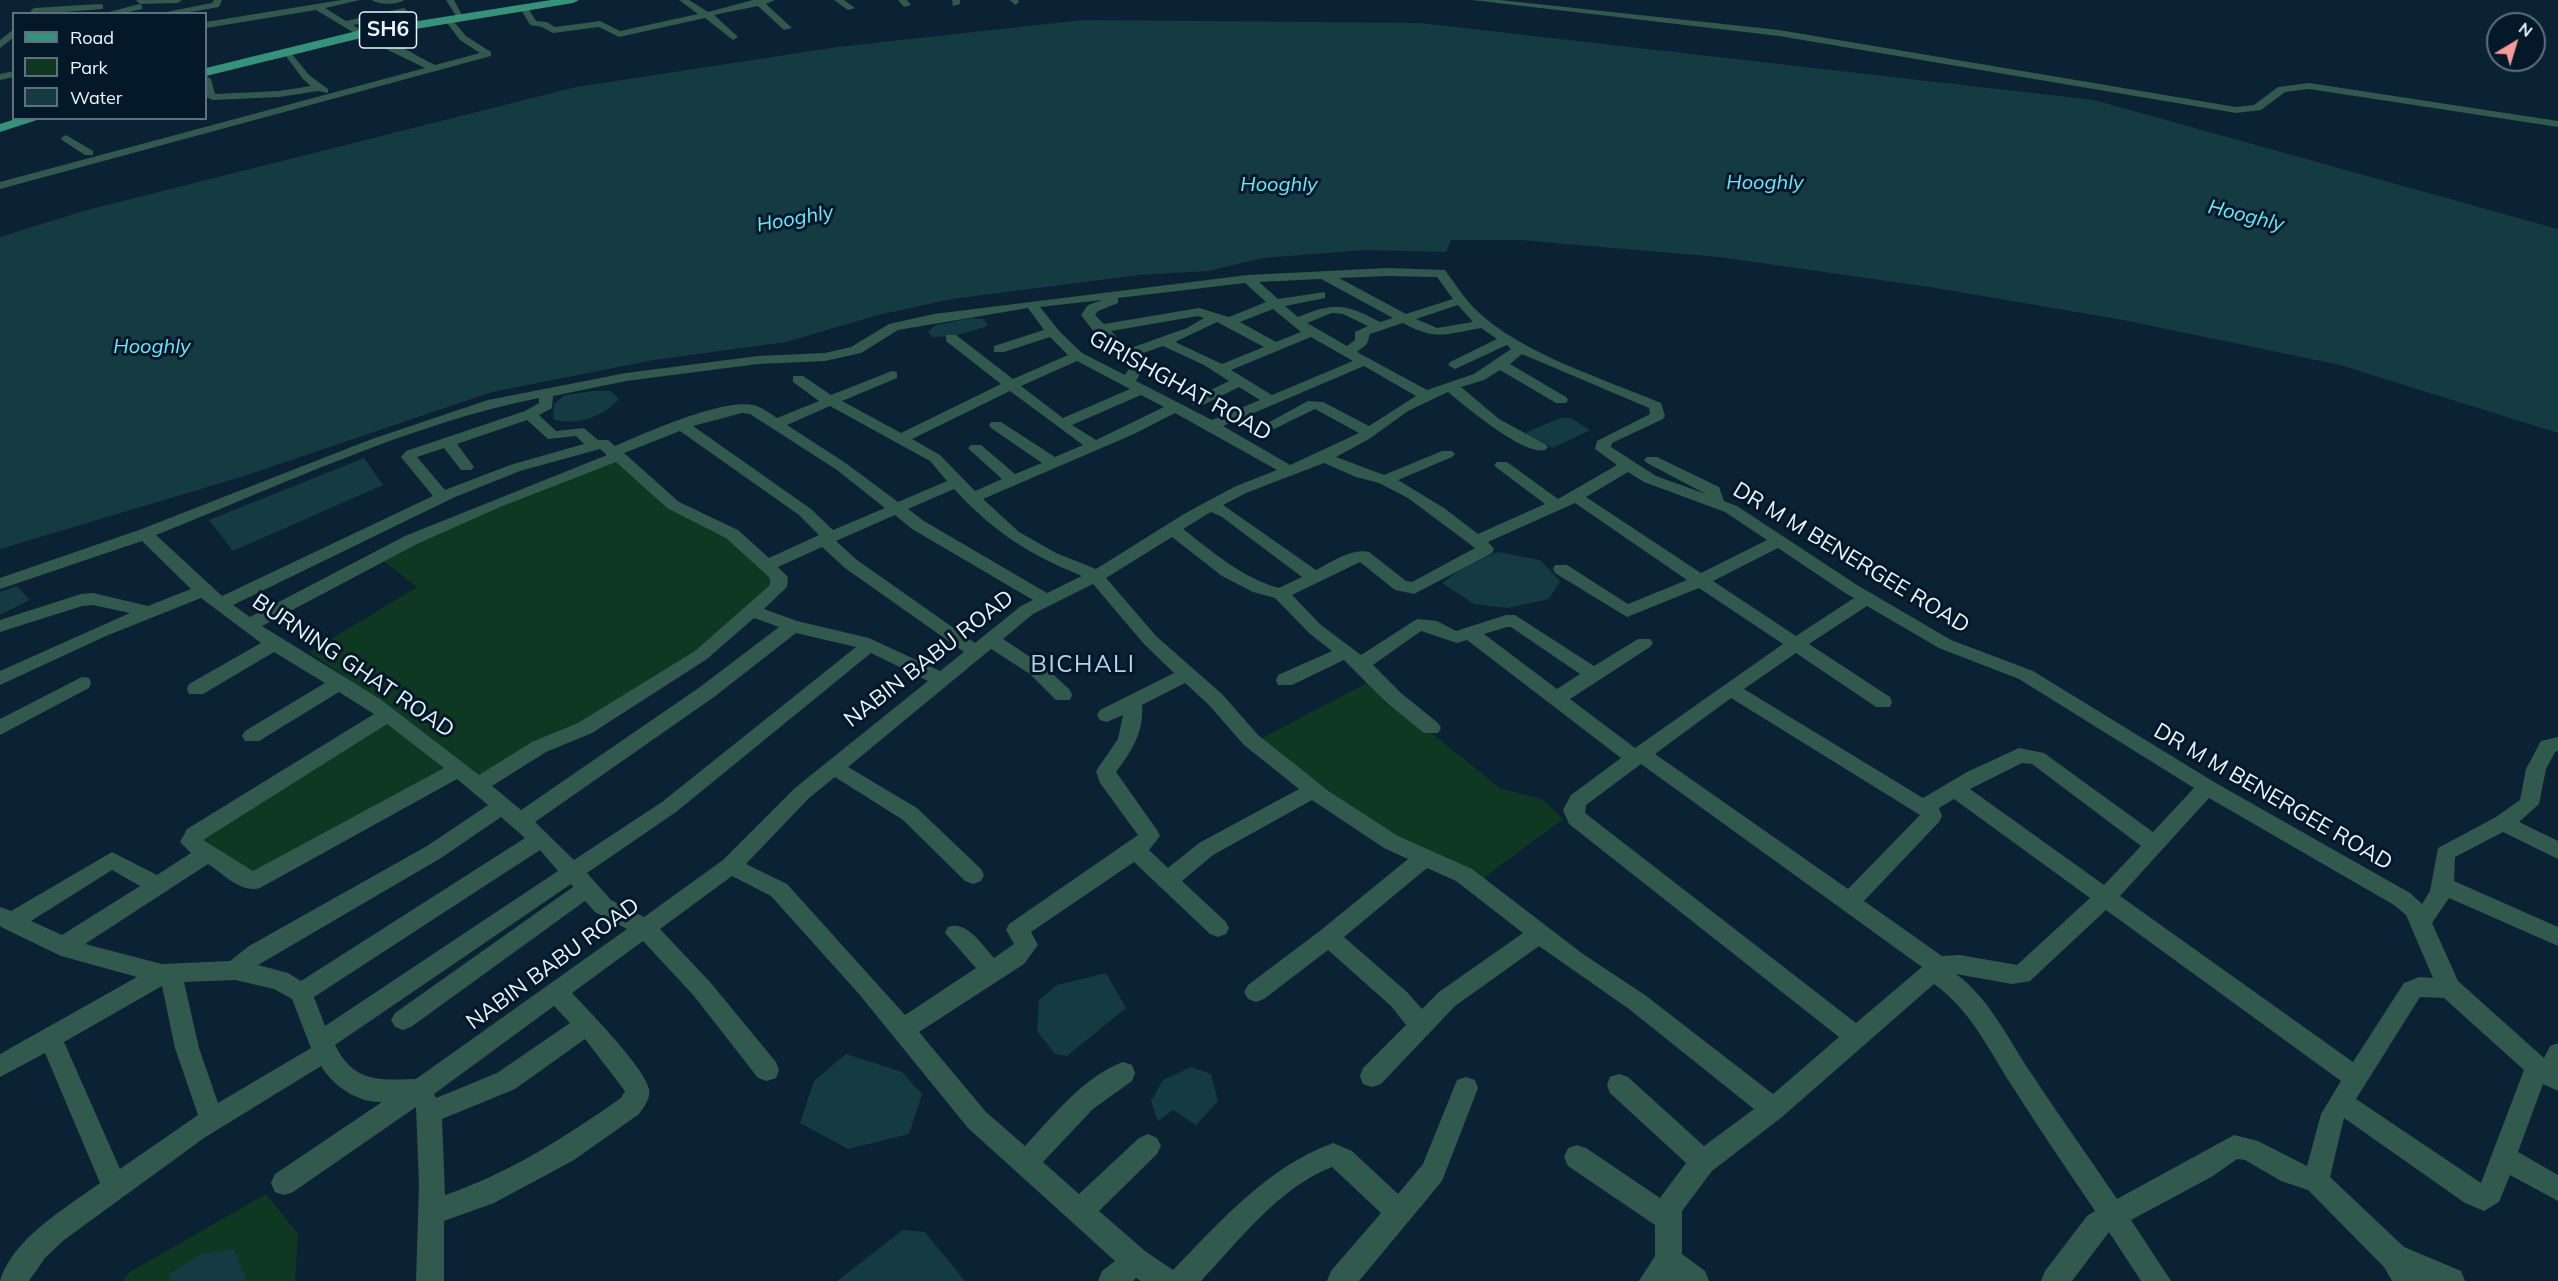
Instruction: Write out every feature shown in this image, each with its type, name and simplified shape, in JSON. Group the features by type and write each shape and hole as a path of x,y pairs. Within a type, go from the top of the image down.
{"main road":[{"name":"SH6","path":"207,73 287,51 365,34 573,0"},
{"path":"0,128 29,120"}],"street":[{"path":"33,12 47,0"},
{"path":"33,12 103,10 178,0"},
{"path":"172,12 216,5 218,0"},
{"path":"271,0 280,13"},
{"path":"207,26 356,0"},
{"path":"376,0 400,0"},
{"path":"0,184 488,54 463,38 450,0"},
{"path":"683,0 708,15 734,37"},
{"path":"524,8 533,23 544,24 552,30 600,24 619,34 708,15 758,1 771,0"},
{"path":"838,0 851,8"},
{"path":"1476,0 1779,33 2005,69 2236,110 2257,108 2282,89 2308,86 2558,124"},
{"path":"758,1 787,28"},
{"path":"317,7 345,24 435,69"},
{"path":"345,24 404,11 418,25"},
{"path":"0,45 12,34"},
{"path":"287,51 306,77 330,96"},
{"path":"207,84 208,94 213,97 279,94 319,88"},
{"path":"0,184 89,153 187,124"},
{"path":"66,138 89,153"},
{"name":"DR M M BENERGEE ROAD","path":"1325,276 1387,272 1441,273 1484,324 1513,344 1656,406 1658,416 1605,441 1603,449 1650,479 1731,509 1866,598 1945,644 2026,675 2207,787 2402,899 2414,909 2449,988"},
{"path":"0,585 145,534 377,442 486,405 626,377 758,360 825,357 856,350 894,327 934,318 1031,304 1248,279 1325,276 1404,319 1433,332 1484,324"},
{"path":"1248,279 1296,323 1426,396"},
{"path":"1192,286 1193,297 1199,312"},
{"path":"1061,424 1134,387 1137,366 1128,354 1088,315 1089,312 1131,293"},
{"path":"1128,354 1273,304 1320,295"},
{"path":"1347,353 1362,341 1362,333 1462,300"},
{"name":"GIRISHGHAT ROAD","path":"1031,304 1053,332 1077,356 1211,426 1290,471"},
{"path":"1296,323 1331,308 1342,308 1380,327"},
{"path":"1099,328 1199,312 1222,320 1275,346"},
{"path":"999,349 1053,332"},
{"path":"1221,369 1312,332"},
{"path":"951,338 1061,424 1094,445"},
{"path":"1163,341 1221,369 1271,401"},
{"path":"1455,365 1513,344"},
{"name":"NABIN BABU ROAD","path":"284,1183 420,1090 731,866 802,793 1027,610 1118,565 1172,529 1240,490 1324,458 1369,432 1403,408 1450,386 1479,377 1500,364 1513,344"},
{"path":"901,439 966,405 1077,356"},
{"path":"1211,426 1362,362"},
{"path":"1500,364 1561,400"},
{"path":"774,425 892,375"},
{"path":"798,378 829,400 935,458 972,498 1013,536 1050,557 1095,575 1150,640 1187,674 1251,740 1313,790 1391,842 1464,875 1575,961 1637,1002 1773,1109"},
{"path":"1198,402 1239,381"},
{"path":"1450,386 1494,422 1540,447"},
{"path":"442,498 409,457 417,451 530,414 547,405 545,392"},
{"path":"1269,426 1308,405 1318,405 1369,432"},
{"path":"972,498 1130,431 1175,407"},
{"path":"249,626 411,540 682,425 747,408 842,467 895,510 1046,600"},
{"path":"530,414 553,436 579,431 594,445"},
{"path":"682,425 805,512 851,564 983,646 1037,670 1063,695"},
{"path":"996,425 1053,463"},
{"path":"493,426 502,441"},
{"path":"447,441 466,467"},
{"path":"220,604 442,498 515,468 603,442 673,505 732,534 779,577 778,587 701,655 585,728 539,747 478,785"},
{"path":"976,448 1013,481"},
{"path":"1385,480 1447,454"},
{"path":"1281,594 1353,557 1363,556 1401,586 1414,588 1484,551 1485,547 1438,511 1385,480 1362,474 1324,458"},
{"path":"1652,460 1713,490 1717,504"},
{"path":"1502,465 1555,504"},
{"path":"1477,541 1577,496 1628,465"},
{"path":"768,565 957,482"},
{"path":"1577,496 1582,503 1795,646 1883,702"},
{"path":"1212,506 1228,514 1314,577"},
{"path":"1172,529 1228,572 1259,588 1281,594 1315,629 1361,664 1395,698 1431,728"},
{"name":"BURNING GHAT ROAD","path":"145,534 220,604 274,644 387,715 459,769 541,838 603,906 645,928 702,989 766,1070"},
{"path":"1561,569 1627,611 1699,581 1779,541"},
{"path":"0,679 149,612 204,590"},
{"path":"1857,1037 1576,818 1573,810 1578,800 1730,689 1866,598"},
{"path":"0,626 81,600 93,599 149,612"},
{"path":"752,611 794,626 870,645 942,680"},
{"path":"1361,664 1417,625 1431,625 1449,636 1515,621 1593,674"},
{"path":"520,821 707,692 794,626"},
{"path":"1470,633 1555,699 1849,902 1936,968 1959,989 1986,1021 2157,1281"},
{"path":"1555,699 1644,643"},
{"path":"196,689 274,644"},
{"path":"403,1020 870,645"},
{"path":"1285,680 1345,652"},
{"path":"1107,715 1187,674"},
{"path":"0,728 82,683"},
{"path":"252,736 338,684"},
{"path":"1730,689 1924,807 1932,816 1849,902"},
{"path":"902,1030 992,970 1016,957 1027,945 1017,930 1135,850 1150,836 1107,778 1106,771 1123,748 1135,722 1132,702"},
{"path":"387,715 194,835 189,842 247,881 258,880 459,769"},
{"path":"2420,921 2433,908 2444,886 2445,854 2452,848 2503,823 2529,804 2536,769 2548,746 2558,744"},
{"path":"1924,807 2019,755 2028,756 2037,758 2156,844"},
{"path":"833,767 910,814 973,875"},
{"path":"1695,1281 1661,1270 1669,1207 1703,1162 1773,1109 1936,968 1949,963 1969,965 1999,974 2022,974 2105,898 2207,787"},
{"path":"1955,789 2356,1078"},
{"path":"1166,881 1206,849 1313,790"},
{"path":"235,970 257,953 434,852 502,806"},
{"path":"2503,823 2558,851"},
{"path":"301,993 541,838"},
{"path":"1135,850 1218,928"},
{"path":"63,946 207,854"},
{"path":"1256,992 1329,937 1425,857"},
{"path":"5,919 112,861 157,885"},
{"path":"731,866 779,890 902,1030 977,1120 1135,1261 1165,1281"},
{"path":"13,1281 36,1250 56,1231 212,1119 580,880"},
{"path":"2444,886 2558,937"},
{"path":"5,919 63,946 166,974 235,970 280,980 301,993 323,1046 337,1071 357,1085 376,1091 420,1090 429,1113 430,1281"},
{"path":"956,933 992,970"},
{"path":"1372,1076 1447,999 1539,934"},
{"path":"1329,937 1399,999 1421,1026"},
{"path":"0,1066 166,974"},
{"path":"166,974 198,1084 212,1119"},
{"path":"2316,1181 2332,1114 2412,990 2419,987 2449,988 2551,1069 2502,1156 2490,1193 2484,1198 2474,1194 2341,1102"},
{"path":"431,1214 485,1194 565,1152 630,1106 637,1096 637,1088 587,1025 556,992"},
{"path":"429,1113 506,1081 587,1025"},
{"path":"51,1038 116,1189"},
{"path":"1026,1163 1084,1101 1123,1073"},
{"path":"1619,1085 1703,1162"},
{"path":"1341,1281 1433,1172 1466,1088"},
{"path":"1080,1211 1148,1146"},
{"path":"2055,1281 2096,1225 2204,1167 2234,1147 2249,1149 2290,1172 2316,1181 2394,1257 2406,1281"},
{"path":"1182,1281 1264,1197 1314,1160 1333,1155 1343,1160 1399,1212"},
{"path":"1577,1156 1669,1220"},
{"path":"2502,1156 2558,1189"},
{"path":"2394,1257 2451,1281"},
{"path":"1112,1281 1135,1261"}],"green space":[{"path":"616,459 671,507 727,534 778,581 700,651 590,722 482,778 310,652 417,587 380,558 494,507"},
{"path":"1373,680 1382,686 1384,702 1435,736 1500,788 1543,800 1563,819 1482,879 1387,834 1260,739"},
{"path":"386,717 451,769 255,879 196,838"},
{"path":"266,1194 298,1234 295,1281 122,1281 130,1272"}],"water":[{"name":"Hooghly","path":"1083,20 1420,23 2094,100 2558,229 2558,433 2340,365 2123,320 1936,288 1719,257 1520,240 1451,240 1446,252 1366,250 1263,258 1208,271 1139,275 952,299 878,315 786,342 654,360 492,392 241,477 0,549 0,237 87,210 576,87 838,47"},
{"path":"972,318 984,319 988,326 954,336 932,337 928,332 936,325"},
{"path":"610,391 619,399 598,415 580,421 553,419 554,404 565,395"},
{"path":"1560,418 1571,418 1590,430 1553,448 1525,433"},
{"path":"364,458 383,485 233,551 209,520"},
{"path":"1498,552 1540,560 1560,581 1549,599 1507,608 1474,604 1442,583 1466,565"},
{"path":"17,586 30,600 0,615 0,592"},
{"path":"1106,973 1126,1008 1067,1056 1055,1054 1037,1031 1039,1000 1057,985"},
{"path":"846,1054 902,1072 922,1094 909,1134 848,1149 800,1123 814,1081"},
{"path":"1191,1067 1211,1074 1218,1101 1196,1125 1173,1110 1158,1121 1151,1101 1163,1080"},
{"path":"903,1230 925,1232 965,1281 837,1281"},
{"path":"234,1249 247,1281 168,1281 171,1273 201,1254"}],"district":[{"name":"BICHALI","path":"1083,665"}]}
